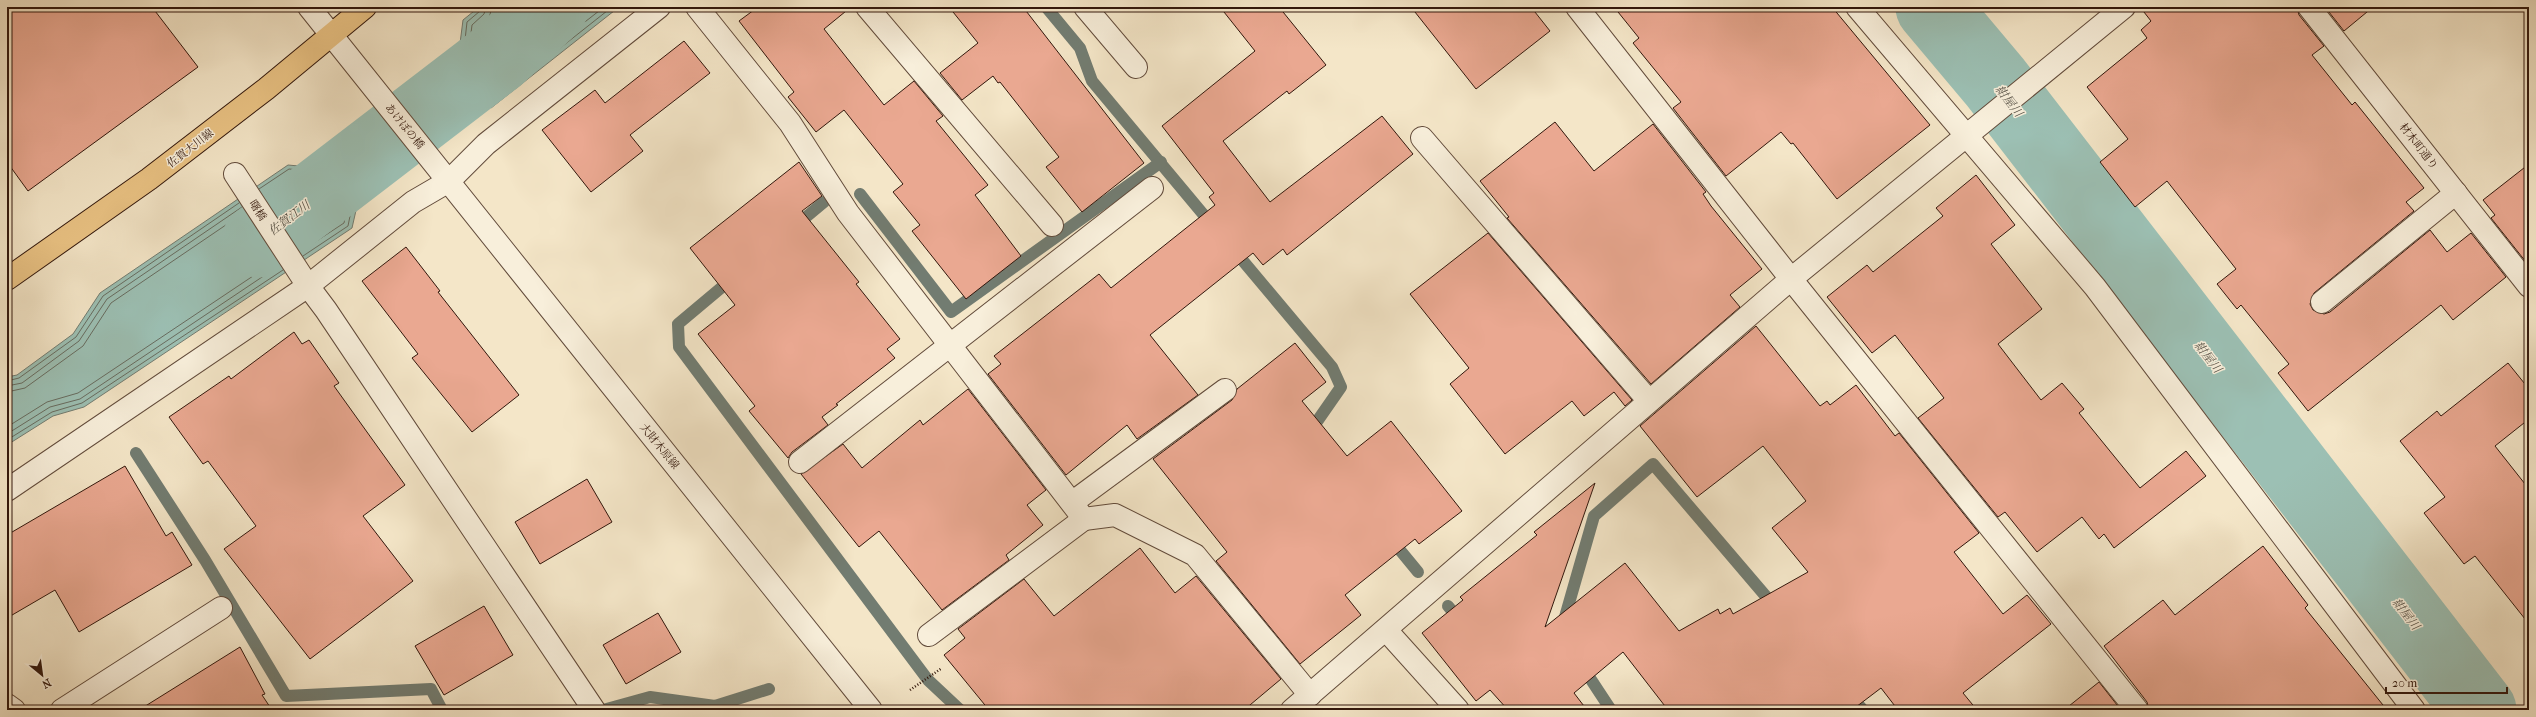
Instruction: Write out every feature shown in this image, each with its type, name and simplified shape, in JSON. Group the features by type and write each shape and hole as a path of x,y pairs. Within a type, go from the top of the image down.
{"main road":[{"name":"佐賀大川線","path":"7,279 149,179 266,89 331,33 365,7"}],"street":[{"path":"310,7 331,33"},
{"path":"7,490 308,286 413,202 449,181 486,144 659,7"},
{"path":"697,7 790,123 848,213 1079,511 1116,515 1195,555 1310,695"},
{"path":"867,7 1052,225"},
{"path":"1085,7 1136,66"},
{"path":"1577,7 1791,279 2137,710"},
{"path":"1857,7 1968,135 2095,287 2414,710"},
{"path":"1292,710 1791,279 2044,74 2124,7"},
{"name":"材木町通り","path":"2308,7 2529,286"},
{"name":"あけぼの橋","path":"331,33 449,181"},
{"path":"1422,138 1650,401"},
{"name":"曙橋","path":"235,174 308,286 331,317 590,703"},
{"name":"大財木原線","path":"449,181 871,710"},
{"path":"800,462 1152,188"},
{"path":"2322,302 2456,193"},
{"path":"929,635 1225,390"},
{"path":"62,710 221,608"},
{"path":"1386,630 1458,710"},
{"path":"7,706 14,710"}],"path":[{"path":"910,690 942,668"}],"water":[{"path":"479,7 619,7 491,108 458,59 463,20"},
{"path":"288,165 331,169 357,206 352,228 84,407 53,416 7,445 7,377 17,375 73,334 100,293"}],"building":[{"path":"7,7 152,7 198,67 28,191 7,162"},
{"path":"758,7 851,7 824,29 884,105 914,81 943,116 936,121 988,185 975,195 1021,256 966,299 912,231 920,225 893,192 903,184 844,110 816,132 788,97 794,92 739,21"},
{"path":"949,7 1023,7 1144,163 1082,212 1046,167 1059,157 1000,82 998,83 993,76 962,100 940,73 978,43"},
{"path":"1220,7 1279,7 1326,65 1289,94 1287,91 1223,141 1270,202 1382,116 1413,154 1287,255 1283,249 1263,265 1253,253 1150,335 1198,395 1137,439 1127,425 1066,475 988,374 1001,364 994,356 1099,274 1111,288 1215,205 1209,197 1214,193 1162,126 1255,51"},
{"path":"1411,7 1531,7 1550,31 1476,89"},
{"path":"1614,7 1832,7 1930,125 1837,199 1793,143 1791,144 1781,132 1726,176 1673,108 1681,102 1633,43 1639,38"},
{"path":"2140,7 2297,7 2299,15 2324,46 2312,55 2352,105 2355,102 2424,188 2406,202 2414,211 2314,293 2310,304 2313,310 2324,314 2330,312 2430,230 2447,252 2471,233 2506,277 2453,320 2441,305 2308,411 2278,373 2289,364 2241,305 2237,309 2217,284 2236,269 2167,181 2135,207 2100,162 2128,139 2087,87 2147,38 2141,30 2151,21"},
{"path":"2325,7 2373,7 2344,31"},
{"path":"684,41 710,73 630,135 643,151 591,192 542,130 595,90 605,103"},
{"path":"1555,122 1594,171 1653,124 1706,192 1703,194 1711,206 1762,269 1730,295 1740,307 1651,384 1507,218 1509,217 1480,181"},
{"path":"799,162 822,196 802,211 859,282 856,284 900,339 887,349 895,358 836,404 838,405 822,417 828,425 792,452 788,458 749,411 755,406 698,334 735,305 690,248"},
{"path":"2529,164 2529,259 2526,262 2491,218 2495,215 2483,200"},
{"path":"1976,175 2015,225 1991,244 2042,309 1998,344 2041,400 2062,383 2084,409 2079,413 2140,488 2186,451 2206,476 2114,548 2104,534 2099,539 2082,517 2037,552 2005,512 1998,517 1918,418 1944,398 1895,335 1872,353 1827,297 1867,265 1873,272 1943,216 1936,208"},
{"path":"1488,233 1632,400 1625,406 1614,392 1584,416 1572,401 1505,454 1450,384 1469,368 1410,294"},
{"path":"406,247 440,291 438,292 519,395 472,432 412,358 418,354 362,281"},
{"path":"1756,326 1820,406 1827,401 1830,405 1856,385 1895,436 1899,433 1979,533 1954,552 2003,614 2027,595 2051,624 1963,693 1977,710 1898,710 1881,688 1852,710 1668,710 1623,652 1574,693 1587,710 1508,710 1490,690 1476,701 1422,633 1463,600 1460,597 1537,535 1534,532 1595,483 1545,627 1625,563 1679,631 1718,609 1720,614 1730,608 1733,614 1808,572 1772,528 1806,501 1763,446 1697,497 1640,426"},
{"path":"294,332 302,344 309,340 339,383 334,386 405,485 363,516 413,581 310,659 224,549 256,526 208,461 203,464 169,417 229,376 231,379"},
{"path":"1295,343 1326,382 1302,401 1347,456 1391,421 1462,511 1419,544 1415,539 1345,595 1361,615 1300,664 1216,561 1227,552 1153,459 1232,400 1237,389"},
{"path":"2508,363 2529,389 2529,419 2495,446 2529,489 2529,624 2475,556 2464,564 2424,513 2445,497 2400,441 2437,411 2441,416"},
{"path":"968,389 1046,490 1027,505 1043,525 1006,555 1009,560 942,610 879,531 859,547 801,474 843,444 862,468 920,420 923,425"},
{"path":"125,466 166,536 172,532 192,565 79,632 55,590 7,618 7,535"},
{"path":"587,479 612,522 540,564 515,522"},
{"path":"2263,546 2308,605 2305,608 2387,710 2149,710 2147,702 2104,646 2163,600 2175,615"},
{"path":"1140,548 1175,593 1196,576 1281,679 1244,710 989,710 944,655 965,638 958,629 1024,579 1054,616"},
{"path":"484,606 513,655 444,695 415,646"},
{"path":"658,613 681,652 626,684 603,645"},
{"path":"240,647 265,694 262,695 272,710 139,710"},
{"path":"2099,682 2121,710 2064,710"}],"waterway":[{"name":"佐賀江川","path":"258,241 498,57 552,7"},
{"path":"1046,7 1080,48 1092,81 1213,226"},
{"name":"紺屋川","path":"1932,7 1995,82 2480,710"},
{"path":"860,194 951,312 1161,162"},
{"path":"794,227 824,202"},
{"path":"1233,249 1332,367 1341,387 1309,433"},
{"path":"734,277 678,324 679,347 928,680 960,710"},
{"path":"136,453 205,560 286,696 431,689 442,710"},
{"path":"1563,624 1594,516 1653,464 1775,607"},
{"path":"1390,538 1418,572"},
{"path":"1448,606 1462,623"},
{"path":"1582,666 1611,710"},
{"path":"603,710 650,697 715,706 769,689"},
{"path":"1848,693 1863,710"}]}
